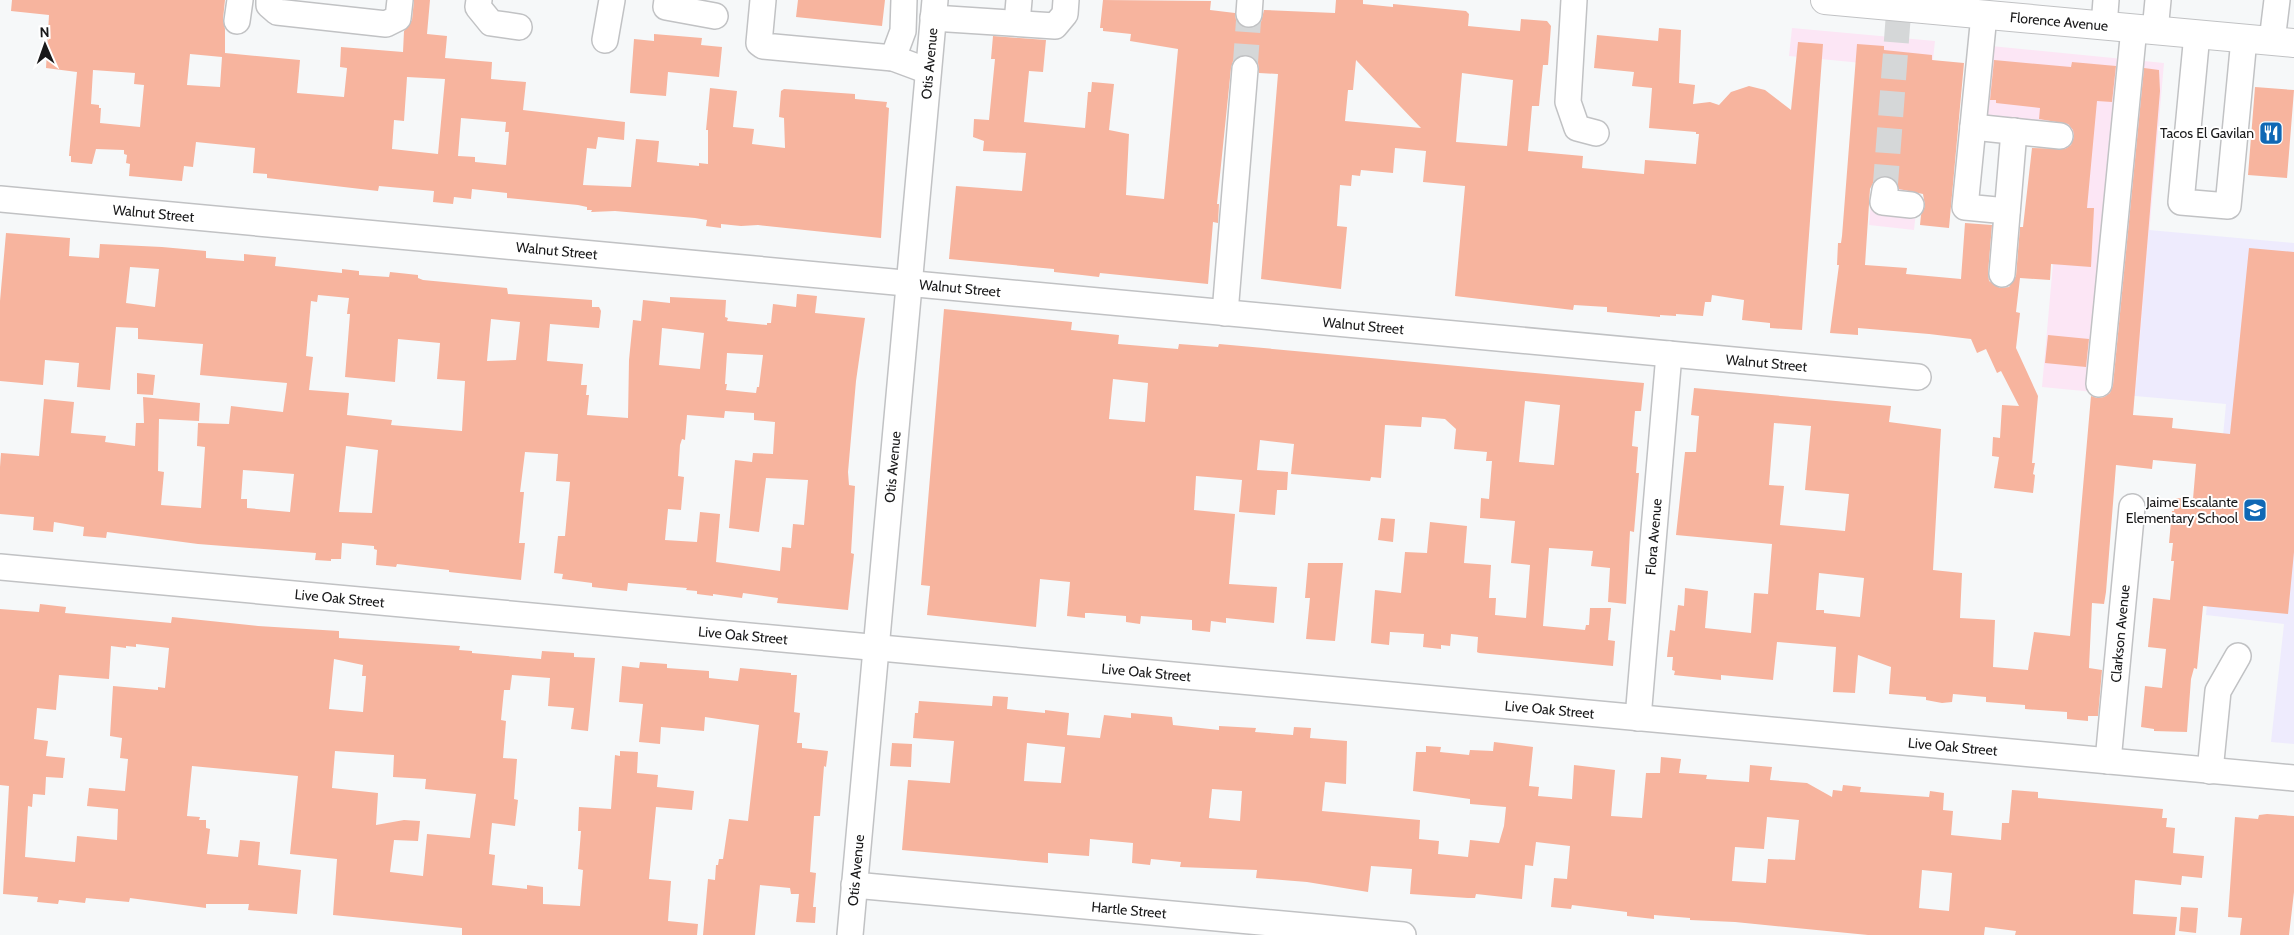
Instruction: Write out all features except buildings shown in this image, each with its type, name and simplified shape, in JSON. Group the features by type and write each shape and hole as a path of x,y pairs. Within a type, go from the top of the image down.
{"main road":[{"name":"Florence Avenue","path":"1825,0 1878,2 1984,15 2105,13 2145,30 2283,42"}],"street":[{"path":"270,0 269,5 277,12 386,24 398,18 400,0"},
{"path":"479,0 478,7 490,23 519,27"},
{"path":"605,40 612,0"},
{"path":"667,0 666,7 716,16"},
{"path":"763,0 760,43 763,46 892,58 928,71"},
{"path":"892,58 903,31 904,0"},
{"path":"934,9 1018,11 1055,26 1065,14 1066,0"},
{"path":"1574,0 1568,102 1577,128 1596,133"},
{"path":"2098,384 2145,30 2158,0"},
{"path":"2277,0 2283,42"},
{"name":"Otis Avenue","path":"850,935 934,9"},
{"path":"1984,15 1965,206 2007,211"},
{"path":"2197,34 2181,202 2228,206 2244,39"},
{"path":"1225,313 1245,69"},
{"path":"1973,127 2060,136"},
{"path":"2002,274 2014,131"},
{"path":"1884,190 1883,202 1911,205"},
{"name":"Walnut Street","path":"0,199 1918,376"},
{"name":"Flora Avenue","path":"1638,718 1669,354"},
{"name":"Clarkson Avenue","path":"2108,761 2132,507"},
{"name":"Live Oak Street","path":"0,567 2294,778"},
{"path":"2210,771 2218,691 2238,656"},
{"name":"Hartle Street","path":"854,885 1403,935"}],"shaded area":[{"path":"1792,28 1935,41 1914,230 1869,225 1883,65 1789,56"},
{"path":"1991,46 2164,63 2135,396 2042,387 2065,129 1984,120"},
{"name":"Jaime Escalante Elementary School","path":"2149,230 2294,243 2294,744 2271,742 2284,624 2206,615 2226,404 2135,396"}],"tunnel":[{"path":"1885,190 1899,7"},
{"path":"1245,69 1249,14"}],"place":[{"name":"Tacos El Gavilan","path":"2271,133"},
{"name":"Jaime Escalante Elementary School","path":"2255,510"}]}
